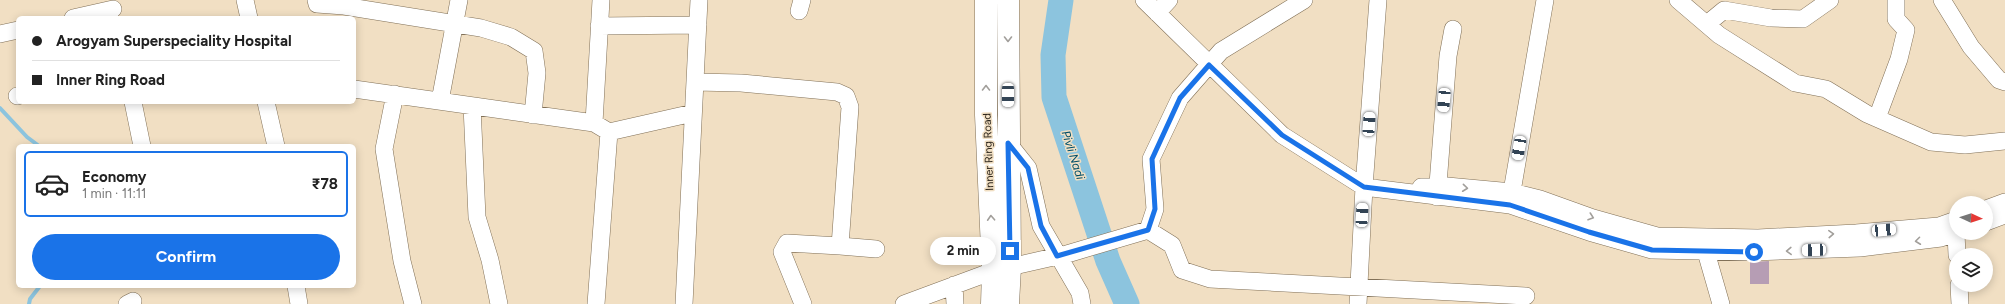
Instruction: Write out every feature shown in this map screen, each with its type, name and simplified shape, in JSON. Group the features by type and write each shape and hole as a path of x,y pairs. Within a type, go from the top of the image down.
{"highway":[{"name":"Inner Ring Road","path":"986,0 986,115 1002,269 1008,304"},
{"name":"Inner Ring Road","path":"992,304 1002,269 1008,143 1008,0"}],"street":[{"path":"235,0 239,16"},
{"path":"245,0 249,16"},
{"path":"316,0 317,4 344,6 481,28 511,37 534,51 537,73 533,115"},
{"path":"440,101 459,0"},
{"path":"594,123 601,0"},
{"path":"684,304 699,0"},
{"path":"1144,0 1282,135 1364,187 1540,199 1593,218 1657,236 1758,238 1856,233 1939,226 1949,222"},
{"path":"1157,14 1169,0"},
{"path":"1148,230 1155,209 1152,159 1180,98 1221,51 1304,0"},
{"path":"1358,304 1364,187 1378,0"},
{"path":"1510,198 1544,0"},
{"path":"1678,0 1719,35 1795,84 1826,89 1877,118 1931,142 1965,145 2005,141"},
{"path":"1707,24 1724,10 1772,18 1803,19 1830,0"},
{"path":"1877,118 1899,60 1906,30 1896,19 1896,0"},
{"path":"1942,0 1971,47 1999,80 2005,82"},
{"path":"82,16 113,9"},
{"path":"599,26 698,25"},
{"path":"1437,192 1448,56 1453,29"},
{"path":"0,34 16,30"},
{"path":"695,82 741,83 837,92 846,96 850,107 840,246"},
{"path":"356,88 594,123 609,132 693,113"},
{"path":"395,94 384,149 402,261 413,304"},
{"path":"133,104 142,144"},
{"path":"256,104 265,144"},
{"path":"266,104 276,144"},
{"path":"472,106 477,217 490,260 498,304"},
{"path":"596,304 609,132"},
{"path":"1008,143 1028,168 1041,226 1062,255 1080,293 1082,304"},
{"path":"1510,198 1589,232 1652,250 1706,252 1860,248 1941,238 1949,235"},
{"path":"1993,206 2005,202"},
{"path":"1993,219 2005,215"},
{"path":"904,304 1002,269 1062,255 1148,230 1172,245 1182,270 1210,279 1526,296"},
{"path":"803,304 782,252 787,243 876,249"},
{"path":"1706,252 1721,304"},
{"path":"954,285 955,304"},
{"path":"296,288 299,304"},
{"path":"1959,292 1960,304"}],"building":[{"path":"1769,261 1769,284 1750,284 1750,262"}],"waterway":[{"name":"Pivli Nadi","path":"1061,0 1053,55 1054,97 1108,261 1127,304"},
{"path":"0,108 27,137 36,144"},
{"path":"29,304 30,299 38,288"}],"route":[{"path":"1010,251 1008,143 1028,168 1041,226 1057,256 1148,230 1155,209 1152,159 1180,98 1209,65 1282,135 1364,187 1384,188 1436,197 1510,205 1589,232 1652,250 1754,252"}]}
